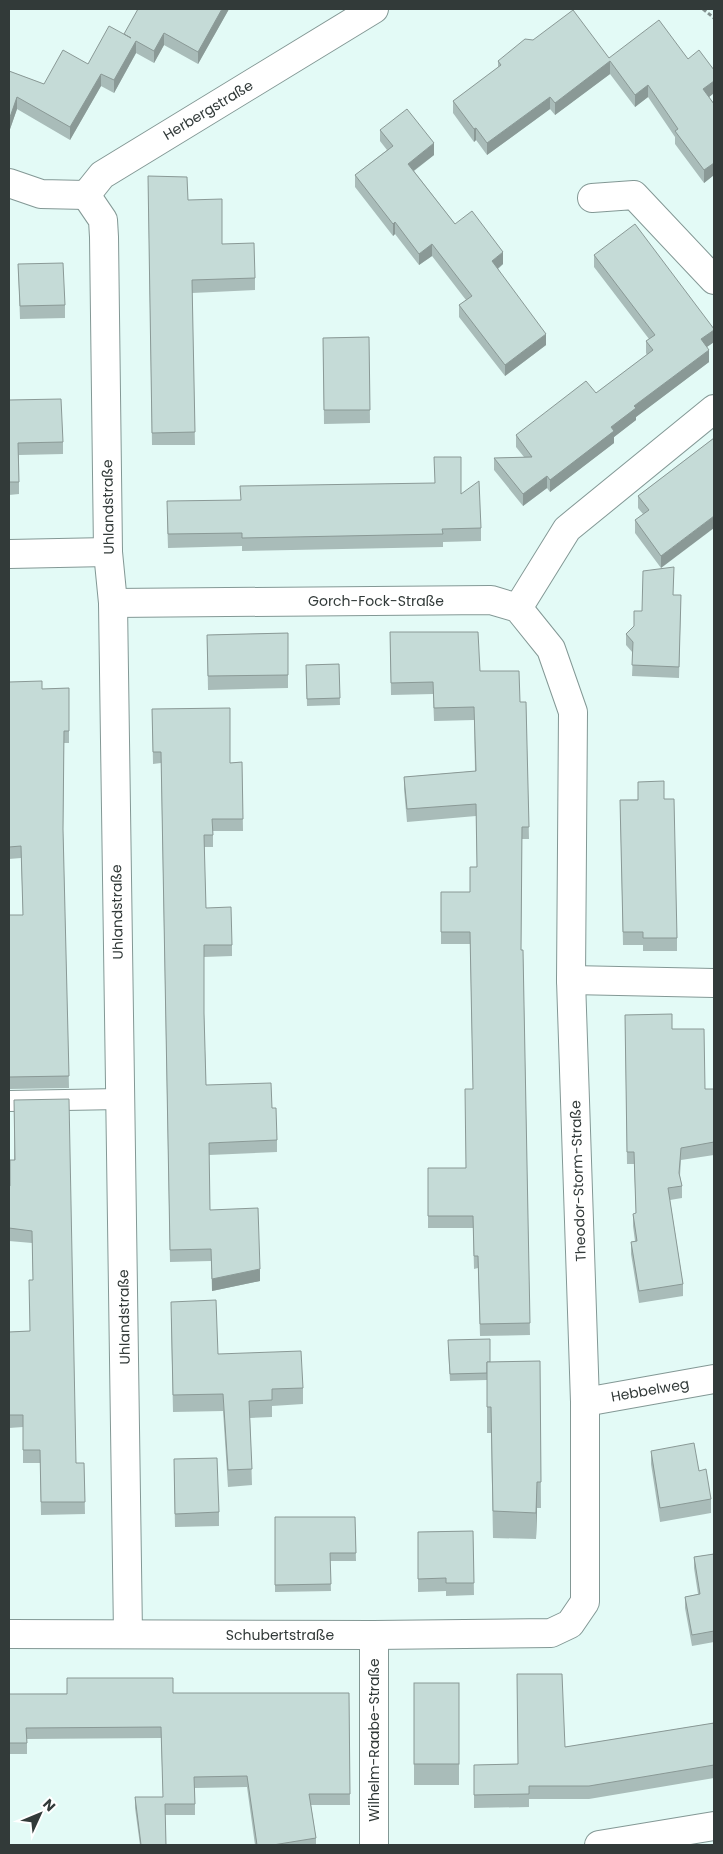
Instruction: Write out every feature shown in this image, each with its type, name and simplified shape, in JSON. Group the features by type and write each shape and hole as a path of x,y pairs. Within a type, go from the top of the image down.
{"street":[{"name":"Herbergstraße","path":"86,195 102,174 374,9"},
{"path":"9,182 41,194 86,195"},
{"name":"Uhlandstraße","path":"86,195 103,220 104,237 108,552 113,602 128,1634"},
{"path":"592,198 634,196 714,280"},
{"path":"518,608 567,530 714,409"},
{"path":"9,554 108,552"},
{"name":"Gorch-Fock-Straße","path":"113,602 491,600 518,608"},
{"name":"Theodor-Storm-Straße","path":"518,608 552,649 573,712 571,980 585,1402 585,1602 570,1624 551,1632"},
{"path":"571,980 714,983"},
{"name":"Hebbelweg","path":"585,1402 714,1379"},
{"name":"Schubertstraße","path":"9,1634 374,1635 551,1632"},
{"name":"Wilhelm-Raabe-Straße","path":"374,1635 374,1845"},
{"path":"600,1845 714,1826"}],"lane":[{"path":"9,1102 120,1099"}],"path":[{"path":"703,9 714,18"}],"building":[{"path":"138,9 222,9 198,52 164,33 154,51 136,41 114,80 101,74 70,127 17,97 9,120 9,71 44,84 63,50 88,64 109,26 131,38 124,34"},
{"path":"573,10 609,58 659,20 688,59 699,50 714,70 714,81 703,89 714,104 714,163 704,170 675,131 678,129 648,85 635,95 610,61 555,103 550,97 487,143 476,128 474,129 453,101 501,65 498,61 525,39 533,40"},
{"path":"407,109 434,143 408,164 455,224 472,211 503,252 492,261 546,334 505,365 459,305 472,296 432,244 419,254 355,175 393,146 380,130"},
{"path":"148,176 187,177 188,200 222,199 222,244 254,243 255,278 192,280 195,432 152,433"},
{"path":"635,224 714,329 701,339 709,350 634,406 636,408 611,427 614,431 550,480 547,476 523,494 494,458 532,457 516,435 586,381 596,393 653,350 646,341 655,335 594,255"},
{"path":"63,263 65,305 20,306 18,264"},
{"path":"369,337 370,410 324,410 323,338"},
{"path":"61,399 63,442 18,443 19,482 9,482 9,400"},
{"path":"714,438 714,516 661,556 635,520 649,510 638,496"},
{"path":"434,457 461,457 461,494 479,481 481,528 442,529 443,534 242,538 242,533 168,534 167,501 241,500 240,486 435,483"},
{"path":"674,567 673,595 681,595 679,667 632,665 633,642 626,634 634,626 634,611 642,611 643,571"},
{"path":"390,632 478,632 480,671 519,671 520,702 526,702 529,827 522,827 521,950 523,950 530,1323 480,1324 478,1256 474,1256 473,1216 428,1216 428,1168 466,1168 465,1089 473,1089 470,932 441,932 441,892 470,892 470,867 477,867 476,804 407,809 404,777 476,771 474,707 434,708 433,682 391,683"},
{"path":"288,633 288,675 208,676 207,635"},
{"path":"339,664 340,698 307,699 306,665"},
{"path":"42,681 42,689 69,688 69,731 64,731 63,829 69,1076 9,1077 9,915 23,915 21,846 9,847 9,682"},
{"path":"230,708 230,763 242,762 243,819 212,819 213,835 204,835 206,908 231,907 232,945 204,945 206,1085 271,1083 272,1108 276,1108 277,1140 209,1143 210,1210 258,1208 260,1269 212,1279 211,1249 170,1250 161,752 153,752 152,709"},
{"path":"664,781 664,799 674,799 677,938 643,938 643,932 623,932 620,800 638,800 638,782"},
{"path":"672,1014 672,1029 704,1029 705,1089 714,1089 714,1142 681,1148 679,1173 682,1186 668,1188 683,1284 639,1291 631,1242 637,1241 633,1214 636,1213 634,1152 627,1152 625,1015"},
{"path":"69,1099 76,1463 84,1463 85,1502 41,1502 40,1450 23,1450 23,1415 9,1415 9,1332 30,1331 29,1280 33,1280 32,1231 9,1228 10,1160 15,1160 14,1100"},
{"path":"216,1300 218,1354 301,1351 303,1388 272,1389 272,1400 249,1401 252,1469 228,1470 223,1394 173,1395 171,1302"},
{"path":"490,1339 490,1362 487,1362 487,1373 450,1374 448,1340"},
{"path":"540,1361 541,1482 537,1482 536,1513 493,1511 491,1407 487,1407 487,1362"},
{"path":"694,1443 699,1471 706,1469 711,1499 660,1508 651,1451"},
{"path":"217,1458 219,1512 175,1514 174,1459"},
{"path":"275,1517 355,1517 356,1553 330,1553 331,1584 275,1585"},
{"path":"473,1531 474,1583 446,1583 446,1578 418,1579 418,1532"},
{"path":"714,1554 714,1631 692,1635 685,1597 700,1594 694,1557"},
{"path":"517,1674 562,1674 565,1747 714,1723 714,1765 589,1786 529,1786 529,1794 474,1795 474,1765 518,1764"},
{"path":"67,1678 173,1678 173,1693 349,1693 350,1794 309,1794 316,1838 273,1845 257,1845 247,1776 194,1777 195,1804 165,1804 166,1845 141,1845 135,1797 163,1797 161,1727 26,1728 27,1743 9,1743 9,1694 67,1694"},
{"path":"414,1683 459,1683 459,1764 414,1764"}]}
